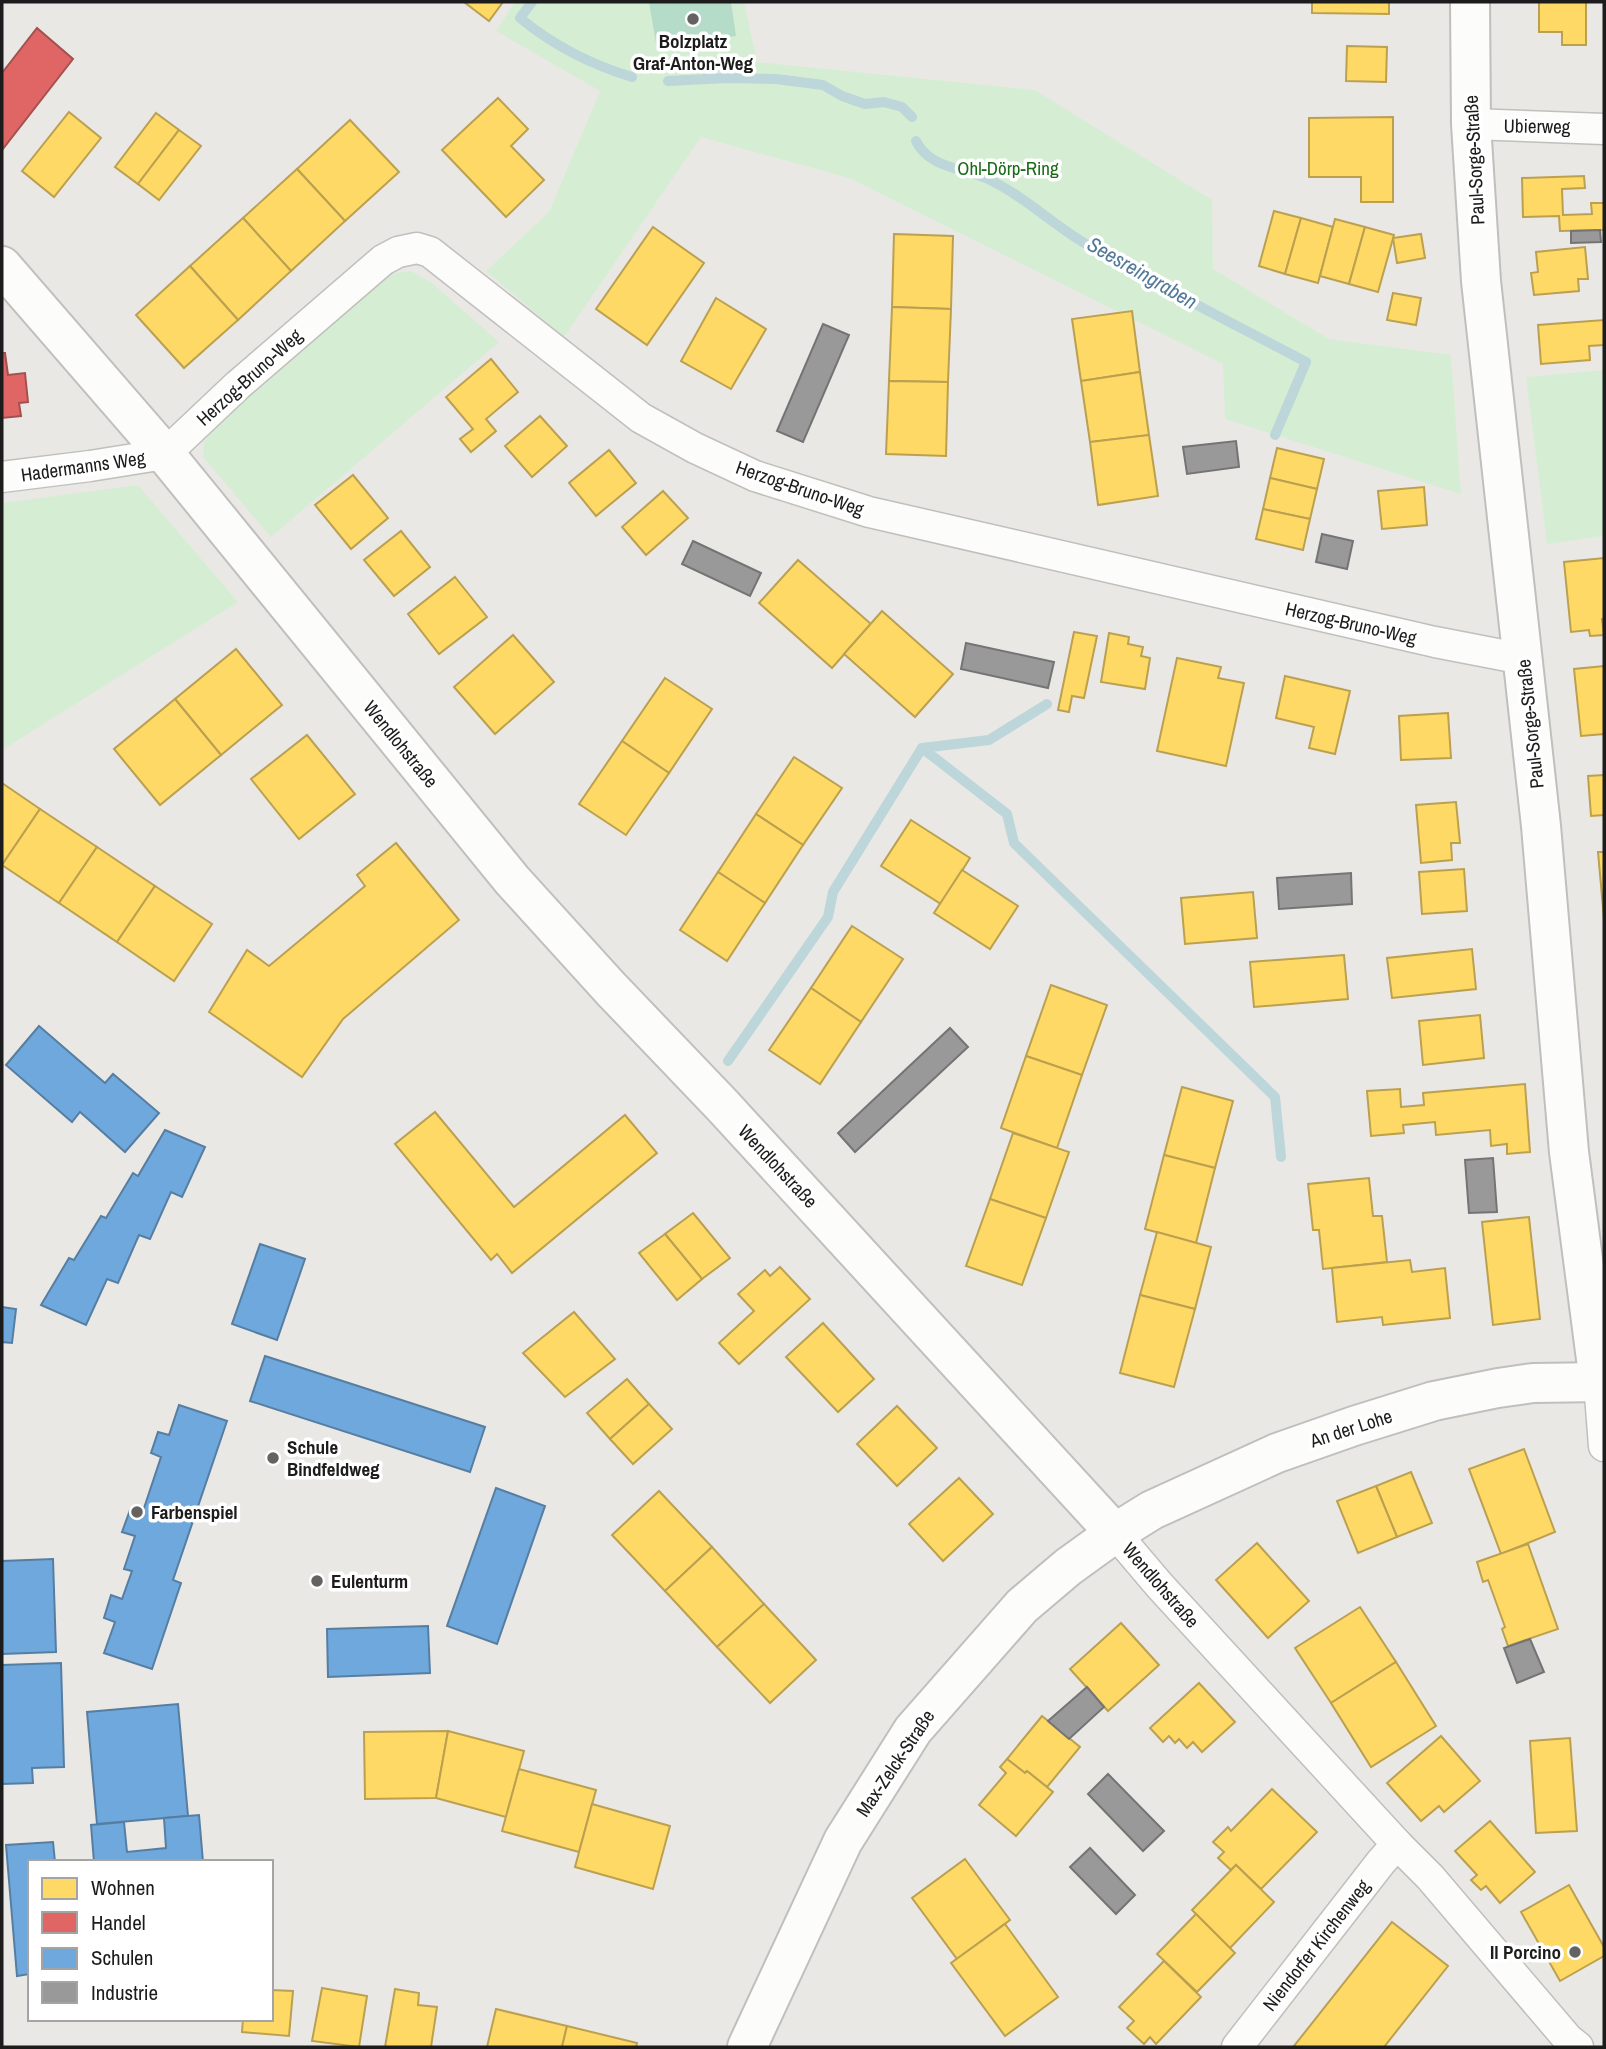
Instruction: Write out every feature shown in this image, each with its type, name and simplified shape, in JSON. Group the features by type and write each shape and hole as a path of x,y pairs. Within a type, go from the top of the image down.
{"street":[{"name":"Paul-Sorge-Straße","path":"1470,2 1471,124 1481,281 1541,826 1569,1152 1602,1382 1604,1446"},
{"name":"Ubierweg","path":"1471,124 1604,129"},
{"name":"Herzog-Bruno-Weg","path":"165,454 238,385 383,260 398,251 417,248 430,251 442,260 641,418 695,448 755,476 881,514 1369,627 1523,659"},
{"name":"Wendlohstraße","path":"2,266 165,454 512,880 1115,1532 1160,1586 1430,1877 1568,2039 1578,2047"},
{"name":"Hadermanns Weg","path":"2,477 165,454"},
{"name":"An der Lohe","path":"1115,1532 1152,1510 1276,1453 1365,1422 1434,1401 1498,1388 1533,1383 1602,1382"},
{"name":"Max-Zelck-Straße","path":"747,2047 843,1840 913,1730 1022,1606 1115,1532"},
{"name":"Niendorfer Kirchenweg","path":"1237,2047 1397,1844"}],"green space":[{"name":"Ohl-Dörp-Ring","path":"515,2 744,2 757,62 1035,90 1212,200 1213,269 1329,339 1451,355 1461,494 1225,419 1223,364 849,178 701,137 564,337 486,271 549,212 600,91 496,31"},
{"name":"Bolzplatz Graf-Anton-Weg","path":"649,2 731,2 736,36 657,49"},
{"path":"411,271 432,283 499,342 271,537 203,457 204,442 222,417 382,275"},
{"path":"1604,370 1604,536 1547,544 1526,377"},
{"path":"138,485 238,602 2,750 2,503"}],"building: Wohnen":[{"path":"464,2 503,2 489,21"},
{"path":"1312,2 1389,2 1389,14 1312,13"},
{"path":"1539,2 1586,2 1586,45 1562,45 1562,32 1539,32"},
{"path":"1347,46 1387,47 1386,82 1346,81"},
{"path":"498,98 528,129 511,146 544,180 506,217 442,150"},
{"path":"69,112 101,138 54,197 22,171"},
{"path":"156,113 179,130 138,184 115,167"},
{"path":"1393,117 1393,202 1361,202 1361,177 1309,177 1309,118"},
{"path":"350,120 399,172 345,221 297,169"},
{"path":"179,130 201,146 159,200 138,184"},
{"path":"297,169 345,221 291,271 243,218"},
{"path":"1584,176 1585,188 1562,189 1563,215 1592,214 1591,203 1604,203 1604,230 1560,231 1559,216 1523,217 1522,178"},
{"path":"1274,211 1301,218 1285,274 1259,266"},
{"path":"243,218 291,271 238,320 190,266"},
{"path":"1301,218 1333,227 1318,283 1285,274"},
{"path":"1335,219 1365,227 1349,284 1320,276"},
{"path":"653,227 704,263 647,345 596,309"},
{"path":"1365,227 1394,235 1378,292 1349,284"},
{"path":"894,234 953,236 951,309 892,307"},
{"path":"1421,234 1425,258 1397,263 1393,238"},
{"path":"1585,247 1588,279 1578,279 1579,291 1534,295 1531,273 1538,272 1536,252"},
{"path":"190,266 238,320 184,368 136,315"},
{"path":"1393,293 1421,298 1416,325 1387,320"},
{"path":"716,298 766,329 731,389 681,361"},
{"path":"892,307 951,309 948,382 889,381"},
{"path":"1132,311 1140,372 1081,381 1072,319"},
{"path":"1604,320 1604,345 1589,346 1590,360 1541,364 1538,325"},
{"path":"491,359 518,392 486,419 496,431 471,452 460,439 473,429 446,397"},
{"path":"1140,372 1149,435 1090,442 1081,381"},
{"path":"889,381 948,382 946,456 886,454"},
{"path":"540,416 567,446 532,477 505,446"},
{"path":"1149,435 1158,496 1098,505 1090,442"},
{"path":"1277,448 1324,459 1317,489 1270,478"},
{"path":"609,450 636,483 596,516 569,483"},
{"path":"353,475 388,518 351,549 315,505"},
{"path":"1270,478 1317,489 1310,519 1263,509"},
{"path":"1424,487 1427,525 1382,529 1378,491"},
{"path":"663,491 688,518 646,555 622,527"},
{"path":"1263,509 1310,519 1303,550 1256,539"},
{"path":"401,531 430,567 394,596 364,560"},
{"path":"1604,558 1604,635 1590,636 1589,630 1571,632 1564,562"},
{"path":"798,560 871,624 832,668 759,603"},
{"path":"455,577 487,617 439,654 408,614"},
{"path":"882,611 953,674 915,717 844,654"},
{"path":"1074,632 1097,636 1084,698 1072,696 1069,712 1058,710"},
{"path":"1109,633 1129,637 1128,644 1143,647 1141,656 1150,658 1145,689 1101,682"},
{"path":"513,635 554,682 495,734 454,687"},
{"path":"236,649 282,705 221,755 175,699"},
{"path":"1177,658 1221,667 1218,678 1244,683 1226,766 1157,751"},
{"path":"1604,666 1604,734 1581,736 1574,669"},
{"path":"1285,676 1350,691 1335,754 1309,748 1314,727 1276,718"},
{"path":"665,678 712,709 669,773 622,741"},
{"path":"175,699 221,755 160,805 114,749"},
{"path":"1448,713 1451,758 1401,760 1399,716"},
{"path":"307,735 355,794 299,839 251,779"},
{"path":"622,741 669,773 626,835 579,804"},
{"path":"794,757 842,788 803,845 756,814"},
{"path":"1604,775 1604,815 1591,816 1588,776"},
{"path":"2,783 40,809 2,865"},
{"path":"1456,802 1460,843 1451,843 1452,860 1421,863 1416,805"},
{"path":"40,809 97,847 59,903 2,865"},
{"path":"756,814 803,845 765,903 718,872"},
{"path":"911,820 970,858 941,904 881,866"},
{"path":"396,843 459,920 343,1019 302,1077 209,1012 247,950 269,966 365,886 357,875"},
{"path":"97,847 155,886 117,942 59,903"},
{"path":"1598,852 1604,852 1604,919"},
{"path":"1464,869 1467,911 1422,914 1419,872"},
{"path":"962,870 1018,906 990,949 934,913"},
{"path":"718,872 765,903 727,961 680,930"},
{"path":"155,886 212,924 174,981 117,942"},
{"path":"1253,892 1257,938 1185,944 1181,898"},
{"path":"852,926 903,959 861,1022 811,988"},
{"path":"1472,949 1476,989 1392,998 1387,958"},
{"path":"1344,955 1348,999 1254,1007 1250,962"},
{"path":"1051,985 1107,1005 1082,1075 1026,1056"},
{"path":"811,988 861,1022 820,1084 769,1050"},
{"path":"1480,1015 1484,1058 1423,1065 1419,1021"},
{"path":"1026,1056 1082,1075 1057,1148 1001,1128"},
{"path":"1525,1084 1530,1152 1507,1154 1507,1144 1491,1146 1490,1130 1436,1135 1435,1122 1403,1125 1404,1133 1371,1136 1367,1091 1400,1089 1401,1107 1424,1105 1423,1093"},
{"path":"1182,1087 1233,1101 1215,1168 1164,1155"},
{"path":"435,1112 514,1207 625,1115 657,1153 512,1273 497,1254 491,1260 395,1144"},
{"path":"1013,1133 1069,1152 1046,1218 990,1199"},
{"path":"1164,1155 1215,1168 1196,1243 1145,1229"},
{"path":"1369,1178 1373,1216 1382,1216 1387,1262 1323,1269 1319,1230 1313,1230 1308,1184"},
{"path":"990,1199 1046,1218 1022,1285 966,1266"},
{"path":"693,1213 730,1258 702,1279 665,1234"},
{"path":"1529,1217 1540,1319 1493,1325 1482,1222"},
{"path":"1157,1232 1211,1247 1195,1309 1140,1295"},
{"path":"665,1234 702,1279 677,1300 639,1253"},
{"path":"1410,1260 1412,1272 1445,1268 1450,1318 1383,1325 1382,1317 1337,1322 1332,1268"},
{"path":"780,1267 810,1299 739,1364 719,1343 754,1311 738,1294 765,1270 770,1276"},
{"path":"1140,1295 1195,1309 1174,1387 1120,1373"},
{"path":"574,1312 615,1359 565,1397 523,1353"},
{"path":"823,1323 874,1379 838,1412 786,1357"},
{"path":"627,1379 649,1404 610,1439 587,1413"},
{"path":"649,1404 672,1429 633,1464 610,1439"},
{"path":"897,1406 937,1448 897,1486 857,1444"},
{"path":"1524,1449 1555,1532 1501,1554 1469,1469"},
{"path":"1411,1472 1432,1523 1397,1537 1376,1486"},
{"path":"959,1478 993,1514 943,1561 909,1524"},
{"path":"1376,1486 1397,1537 1358,1553 1337,1501"},
{"path":"659,1491 712,1547 665,1591 612,1535"},
{"path":"1257,1543 1309,1601 1268,1638 1216,1580"},
{"path":"1528,1544 1558,1629 1508,1646 1502,1629 1505,1627 1488,1580 1483,1582 1477,1562"},
{"path":"712,1547 764,1604 717,1647 665,1591"},
{"path":"764,1604 816,1660 770,1703 717,1647"},
{"path":"1360,1607 1396,1662 1331,1703 1295,1648"},
{"path":"1121,1623 1159,1665 1108,1711 1070,1669"},
{"path":"1396,1662 1436,1726 1371,1767 1331,1703"},
{"path":"1199,1683 1235,1722 1202,1752 1193,1742 1187,1748 1179,1739 1175,1743 1169,1736 1163,1742 1150,1728"},
{"path":"1042,1716 1080,1747 1047,1787 1007,1759"},
{"path":"448,1731 436,1798 365,1799 364,1732"},
{"path":"448,1731 524,1751 506,1817 436,1798"},
{"path":"1441,1736 1480,1781 1444,1812 1439,1806 1421,1821 1387,1783"},
{"path":"1570,1738 1577,1831 1536,1833 1530,1741"},
{"path":"1007,1759 1053,1792 1016,1836 979,1805 1006,1773 1000,1767"},
{"path":"519,1769 596,1790 579,1852 502,1831"},
{"path":"1272,1789 1317,1832 1261,1889 1236,1865 1231,1870 1218,1858 1224,1852 1213,1842 1228,1827 1231,1831"},
{"path":"592,1804 670,1826 653,1889 575,1867"},
{"path":"1490,1821 1535,1872 1500,1903 1486,1886 1481,1890 1471,1880 1477,1875 1455,1851"},
{"path":"965,1859 1010,1920 957,1959 912,1898"},
{"path":"1236,1865 1274,1902 1230,1948 1192,1910"},
{"path":"1569,1885 1604,1947 1604,1956 1560,1981 1521,1912"},
{"path":"1196,1914 1235,1953 1197,1992 1157,1954"},
{"path":"1392,1922 1448,1966 1384,2047 1294,2046"},
{"path":"1005,1924 1058,1997 1005,2036 951,1963"},
{"path":"1164,1961 1201,1997 1156,2044 1150,2037 1144,2044 1127,2028 1134,2021 1119,2007"},
{"path":"322,1988 367,1996 359,2047 312,2041"},
{"path":"395,1989 419,1993 418,2005 437,2007 431,2047 385,2047"},
{"path":"273,1990 293,1991 289,2036 242,2032 243,2021 273,2021"},
{"path":"496,2009 567,2026 562,2047 487,2047"},
{"path":"567,2026 637,2043 636,2047 562,2047"}],"building: Handel":[{"path":"37,28 73,59 2,150 2,73"},
{"path":"2,353 5,353 8,375 25,373 28,402 19,403 21,416 2,418"}],"building: Schulen":[{"path":"39,1026 105,1083 113,1074 159,1113 125,1152 80,1112 72,1122 6,1065"},
{"path":"165,1130 205,1147 182,1197 171,1192 150,1239 139,1235 118,1283 107,1279 86,1325 41,1305 69,1258 74,1260 101,1216 106,1218 133,1173 138,1176"},
{"path":"260,1244 305,1259 277,1340 232,1324"},
{"path":"2,1307 16,1309 12,1343 2,1342"},
{"path":"265,1356 485,1427 470,1472 250,1401"},
{"path":"179,1405 227,1421 173,1580 181,1583 152,1669 104,1653 115,1622 104,1618 111,1595 122,1599 132,1571 124,1569 135,1536 122,1532 130,1510 142,1514 161,1457 151,1453 158,1432 169,1435"},
{"path":"496,1488 545,1506 497,1644 447,1626"},
{"path":"53,1559 56,1652 2,1654 2,1561"},
{"path":"428,1626 430,1673 328,1677 327,1629"},
{"path":"61,1663 64,1767 32,1768 33,1783 2,1784 2,1665"},
{"path":"178,1704 188,1816 97,1824 87,1712"},
{"path":"199,1815 203,1860 94,1860 91,1825 124,1822 127,1852 166,1848 164,1818"},
{"path":"53,1842 55,1860 28,1860 28,1974 17,1976 6,1845"}],"building: Industrie":[{"path":"1600,230 1601,242 1571,243 1571,231"},
{"path":"823,324 849,335 803,442 777,431"},
{"path":"1236,441 1239,467 1187,474 1183,447"},
{"path":"1322,534 1353,541 1347,569 1316,562"},
{"path":"693,541 761,573 750,596 682,564"},
{"path":"966,643 1054,662 1048,688 961,669"},
{"path":"1351,873 1352,904 1279,909 1277,878"},
{"path":"950,1028 968,1047 855,1152 838,1133"},
{"path":"1493,1158 1497,1212 1469,1213 1465,1160"},
{"path":"1530,1639 1544,1672 1517,1683 1504,1648"},
{"path":"1087,1687 1104,1707 1069,1739 1048,1721"},
{"path":"1108,1774 1164,1831 1143,1851 1088,1794"},
{"path":"1090,1848 1135,1895 1116,1914 1070,1867"}],"waterway":[{"name":"Seesreingraben","path":"532,2 520,18 533,28 573,53 632,77"},
{"name":"Seesreingraben","path":"668,81 776,79 823,85 842,96 865,104 884,102 902,107 912,117"},
{"name":"Seesreingraben","path":"916,141 922,150 938,162 1001,186 1086,244 1306,362 1275,435"},
{"path":"728,1061 828,917 833,892 922,748 989,740 1047,704"},
{"path":"922,748 1007,814 1014,843 1275,1097 1281,1157"}],"place":[{"name":"Bolzplatz Graf-Anton-Weg","path":"693,19"},
{"name":"Schule Bindfeldweg","path":"273,1458"},
{"name":"Farbenspiel","path":"137,1512"},
{"name":"Eulenturm","path":"317,1581"},
{"name":"Il Porcino","path":"1575,1952"}]}
